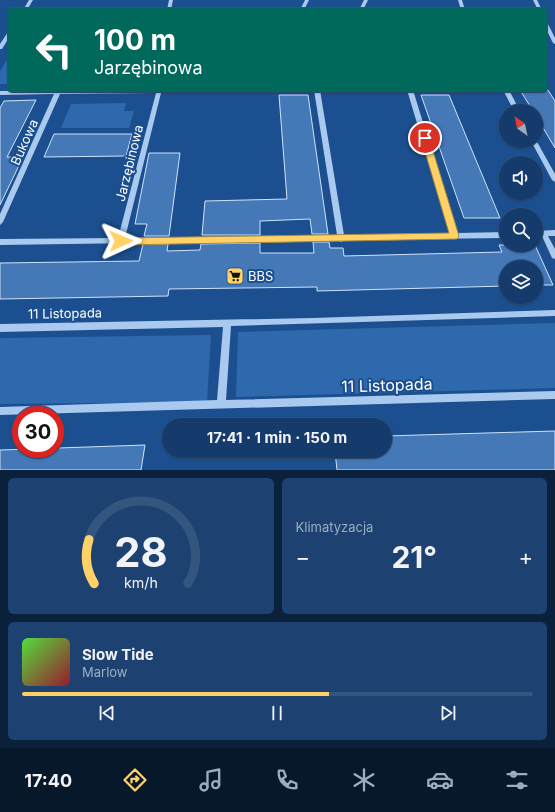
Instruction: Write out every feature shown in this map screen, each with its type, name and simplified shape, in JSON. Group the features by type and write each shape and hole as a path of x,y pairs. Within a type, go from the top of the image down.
{"street":[{"path":"547,26 555,43"},
{"path":"0,48 8,36"},
{"name":"Bukowa","path":"0,222 58,92"},
{"path":"0,93 159,92"},
{"name":"Jarzębinowa","path":"121,241 159,92"},
{"path":"317,92 341,238"},
{"path":"411,92 454,236"},
{"path":"507,92 513,104"},
{"path":"538,148 555,180"},
{"path":"555,234 544,234 555,256"},
{"path":"0,242 499,235"},
{"name":"11 Listopada","path":"0,328 555,313"},
{"path":"220,404 227,322"},
{"name":"11 Listopada","path":"0,411 555,395"}],"shaded area":[{"path":"8,58 8,84 0,84 0,71"},
{"path":"126,103 124,111 134,111 129,128 61,128 71,104"},
{"path":"555,323 555,388 236,397 238,332"},
{"path":"211,335 207,402 0,404 0,338"}],"building":[{"path":"548,90 555,101 555,148 543,128 543,104 529,104 521,92 547,92"},
{"path":"279,95 308,95 328,234 312,234 310,219 260,221 260,235 202,235 205,201 287,199"},
{"path":"421,95 449,95 499,216 499,218 464,218"},
{"path":"36,100 7,157 23,157 0,205 0,108 4,101"},
{"path":"54,134 132,134 126,156 44,157"},
{"path":"149,153 180,153 169,236 144,236 147,224 135,224"},
{"path":"313,242 329,242 330,248 343,248 344,256 538,252 542,260 499,260 499,286 317,291 317,287 169,289 168,296 0,299 0,263 139,261 143,244 168,244 167,251 200,250 201,244 260,243 260,253 314,253"},
{"path":"543,263 553,285 543,285"},
{"path":"555,431 555,470 337,470 336,458 392,458 392,436"},
{"path":"145,445 141,470 0,470 0,450 12,450 12,458 64,458 64,448"}],"place":[{"name":"BBS","path":"235,276"}],"route":[{"path":"121,241 454,236 425,138"}]}
